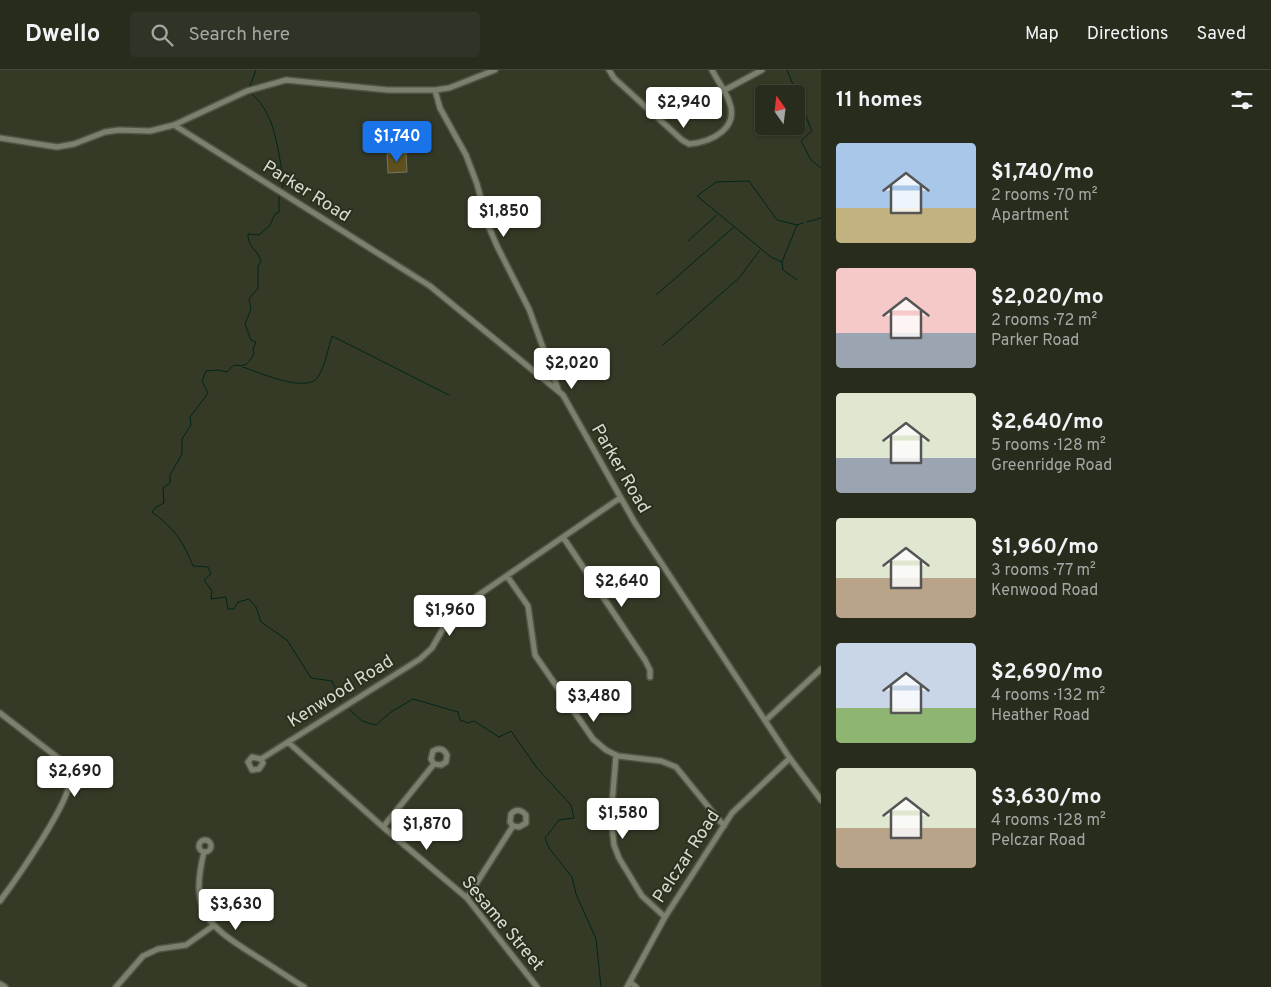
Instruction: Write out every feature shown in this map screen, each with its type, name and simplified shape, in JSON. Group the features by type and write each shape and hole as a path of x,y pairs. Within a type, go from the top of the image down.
{"street":[{"path":"0,138 57,147 74,144 105,132 119,130 150,131 174,125 212,110 247,91 286,80 388,90 435,90 449,88 495,70"},
{"path":"609,70 614,78 673,132 689,144 714,138 730,124 731,108 712,70"},
{"path":"724,91 762,70"},
{"path":"435,90 440,108 466,155 497,246 533,317 559,391"},
{"name":"Parker Road","path":"174,125 430,286 559,391 620,498 790,758 821,800"},
{"name":"Kenwood Road","path":"261,759 420,659 432,648 449,618 620,498"},
{"path":"563,537 645,660 650,670 650,677"},
{"path":"507,576 528,606 535,655 593,739 606,750 616,755 632,759 661,761 676,767 724,826"},
{"path":"766,720 821,669"},
{"path":"0,713 62,761 68,768 70,778 66,794 40,844 0,901"},
{"name":"Sesame Street","path":"288,742 383,827 467,898 537,987"},
{"path":"616,755 611,817 614,846 619,858 642,896 665,917"},
{"name":"Pelczar Road","path":"629,985 665,917 736,808 790,758"},
{"path":"383,827 434,764"},
{"path":"467,898 513,826"},
{"path":"204,852 198,887 204,911 213,926 232,942 304,987"},
{"path":"116,987 143,956 158,950 186,945 213,926"},
{"path":"0,984 5,987"},
{"path":"629,985 636,987"}],"building":[{"path":"406,153 407,172 388,173 387,154"}],"waterway":[{"path":"250,86 256,70"},
{"path":"787,70 812,131 801,141 811,160 821,168"},
{"path":"252,94 267,113 275,134 284,181 282,189"},
{"path":"782,262 771,257 697,196 716,182 749,181 777,220 797,225"},
{"path":"279,195 279,212 275,214 270,225 259,235 248,234 249,242 261,262 258,266 258,288 249,299 251,309 245,324 251,340 256,342 253,349 254,354 246,364 241,366 234,365 227,372 218,370 206,371 202,381 208,393 190,417 191,425 182,439 182,454 170,475 170,483 163,488 164,503 156,507 152,512 177,536 193,566 208,567 211,574 204,580 212,591 211,599 226,597 228,609 234,609 238,602 249,599 256,607 261,622 287,640 311,678 332,681 341,702"},
{"path":"688,241 717,215"},
{"path":"807,222 821,218"},
{"path":"797,280 783,270 782,262 797,225 803,223"},
{"path":"656,295 734,227"},
{"path":"663,345 739,278 760,250"},
{"path":"243,367 293,383 312,382 320,373 332,336 449,395"},
{"path":"349,709 362,721 376,725 391,712 413,699 458,712 460,720 468,723 474,721 499,737 511,731 537,768 571,805 574,818 559,820 545,838 549,848 572,877 576,894 596,939 601,987"}]}
